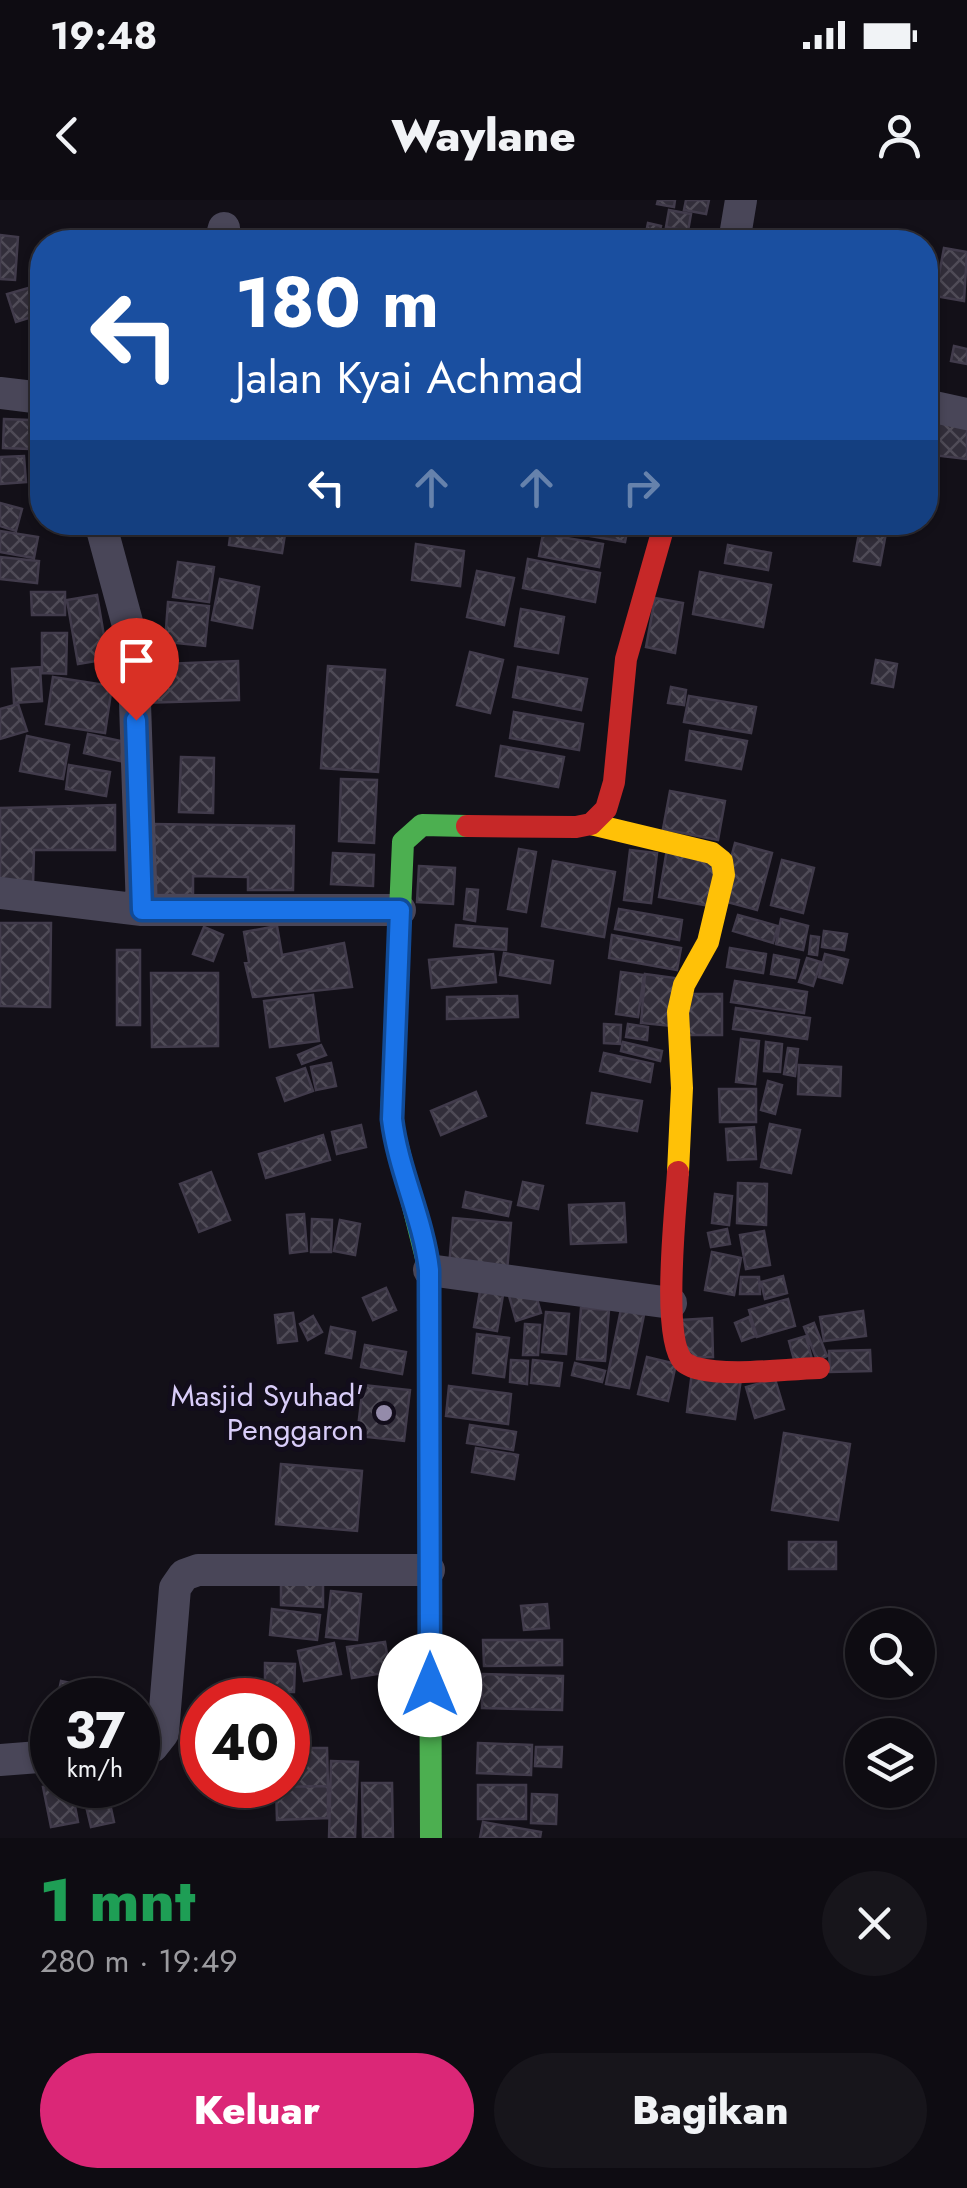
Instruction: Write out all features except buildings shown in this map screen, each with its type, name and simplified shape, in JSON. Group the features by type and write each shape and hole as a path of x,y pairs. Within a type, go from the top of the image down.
{"street":[{"path":"736,230 741,200"},
{"path":"0,393 30,397"},
{"path":"938,408 967,414"},
{"path":"104,535 133,644 142,910"},
{"path":"591,824 606,809 614,782 626,660 661,535"},
{"path":"431,1838 429,1270 392,1119 402,842 422,826 591,824 718,856 724,868 708,942 680,996 682,1088 671,1304 676,1351 682,1361 694,1368 719,1371 819,1368"},
{"path":"0,894 142,910 400,910"},
{"path":"429,1270 671,1304"},
{"path":"160,1736 175,1588 184,1575 198,1570 429,1570"},
{"path":"0,1760 30,1758"}],"traffic: fast":[{"path":"431,1838 429,1270 391,1119 403,842 422,825 467,826"}],"traffic: slow":[{"path":"591,824 712,853 722,861 724,875 708,942 684,985 678,1012 682,1088 678,1172"}],"traffic: jam":[{"path":"467,826 576,827 591,824 606,809 614,782 626,659 661,535"},
{"path":"678,1172 671,1300 676,1348 683,1361 695,1368 725,1372 819,1368"}],"place":[{"name":"Masjid Syuhad' Penggaron","path":"384,1413"}],"route":[{"path":"136,720 142,910 400,910 392,1119 429,1270 430,1685"}]}
